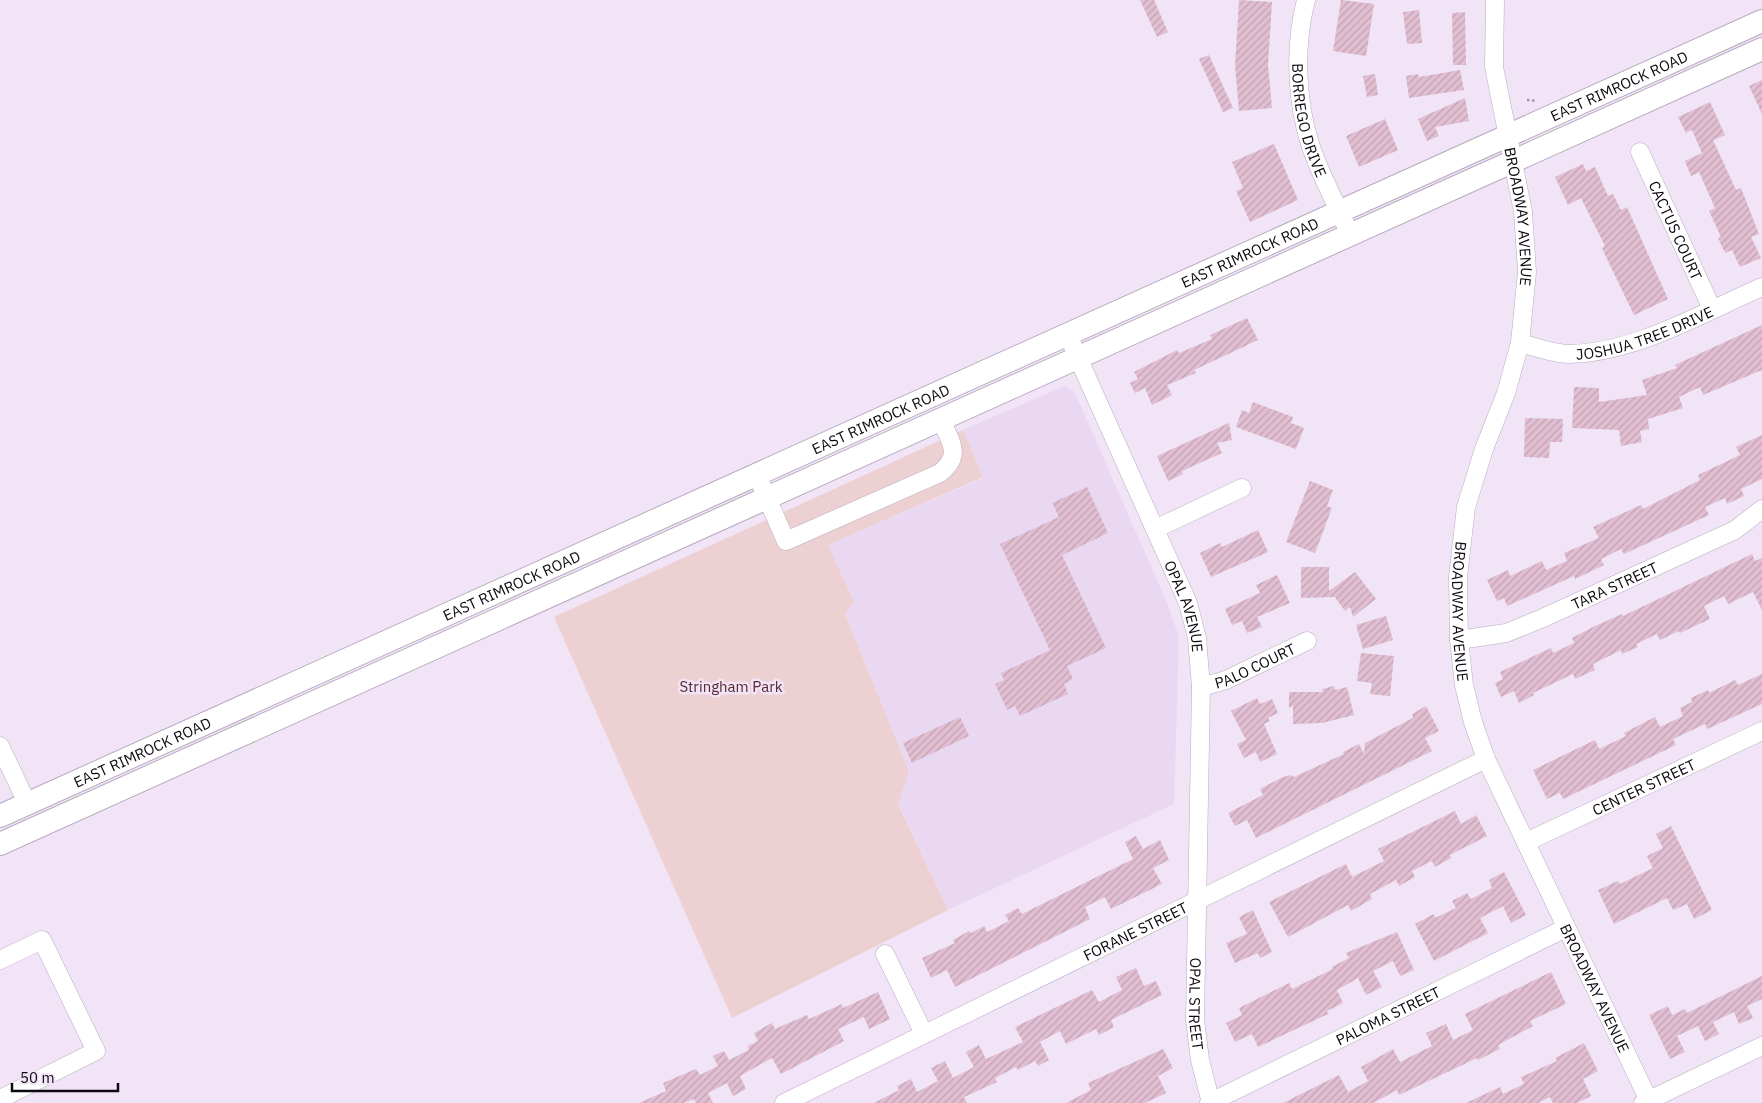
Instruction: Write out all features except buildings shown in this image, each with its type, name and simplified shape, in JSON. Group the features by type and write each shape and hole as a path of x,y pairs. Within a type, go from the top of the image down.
{"main road":[{"name":"EAST RIMROCK ROAD","path":"0,816 27,802 1762,20"},
{"name":"EAST RIMROCK ROAD","path":"0,844 1762,49"}],"street":[{"name":"BORREGO DRIVE","path":"1306,0 1300,25 1300,87 1305,120 1311,147 1350,234"},
{"name":"BROADWAY AVENUE","path":"1495,0 1494,67 1523,212 1527,272 1520,343 1506,393 1484,449 1466,507 1458,577 1459,640 1464,685 1473,722 1486,759 1647,1102"},
{"name":"CACTUS COURT","path":"1640,152 1712,309"},
{"name":"JOSHUA TREE DRIVE","path":"1520,343 1567,354 1599,351 1637,342 1762,287"},
{"name":"OPAL AVENUE","path":"1067,333 1188,603 1197,638 1201,687 1197,901"},
{"path":"756,473 786,541 940,473 953,458 954,449 941,420"},
{"path":"1155,529 1242,488"},
{"name":"TARA STREET","path":"1459,640 1506,633 1543,618 1735,530 1762,509"},
{"name":"PALO COURT","path":"1201,687 1226,680 1307,641"},
{"name":"CENTER STREET","path":"1526,842 1762,731"},
{"path":"0,746 27,802"},
{"name":"FORANE STREET","path":"784,1103 1486,759"},
{"name":"OPAL STREET","path":"1197,901 1195,1020 1200,1060 1210,1103"},
{"name":"PALOMA STREET","path":"1210,1103 1566,928"},
{"path":"0,960 42,940 96,1051 0,1099"},
{"path":"885,954 924,1034"},
{"path":"1647,1102 1762,1046"}],"shaded area":[{"path":"1065,386 1075,393 1168,605 1179,637 1174,804 948,910 898,803 909,771 845,614 854,602 828,545 983,478 963,430"}],"green space":[{"name":"Stringham Park","path":"963,430 983,477 828,545 854,602 845,614 909,771 898,804 948,910 732,1018 554,617"}]}
